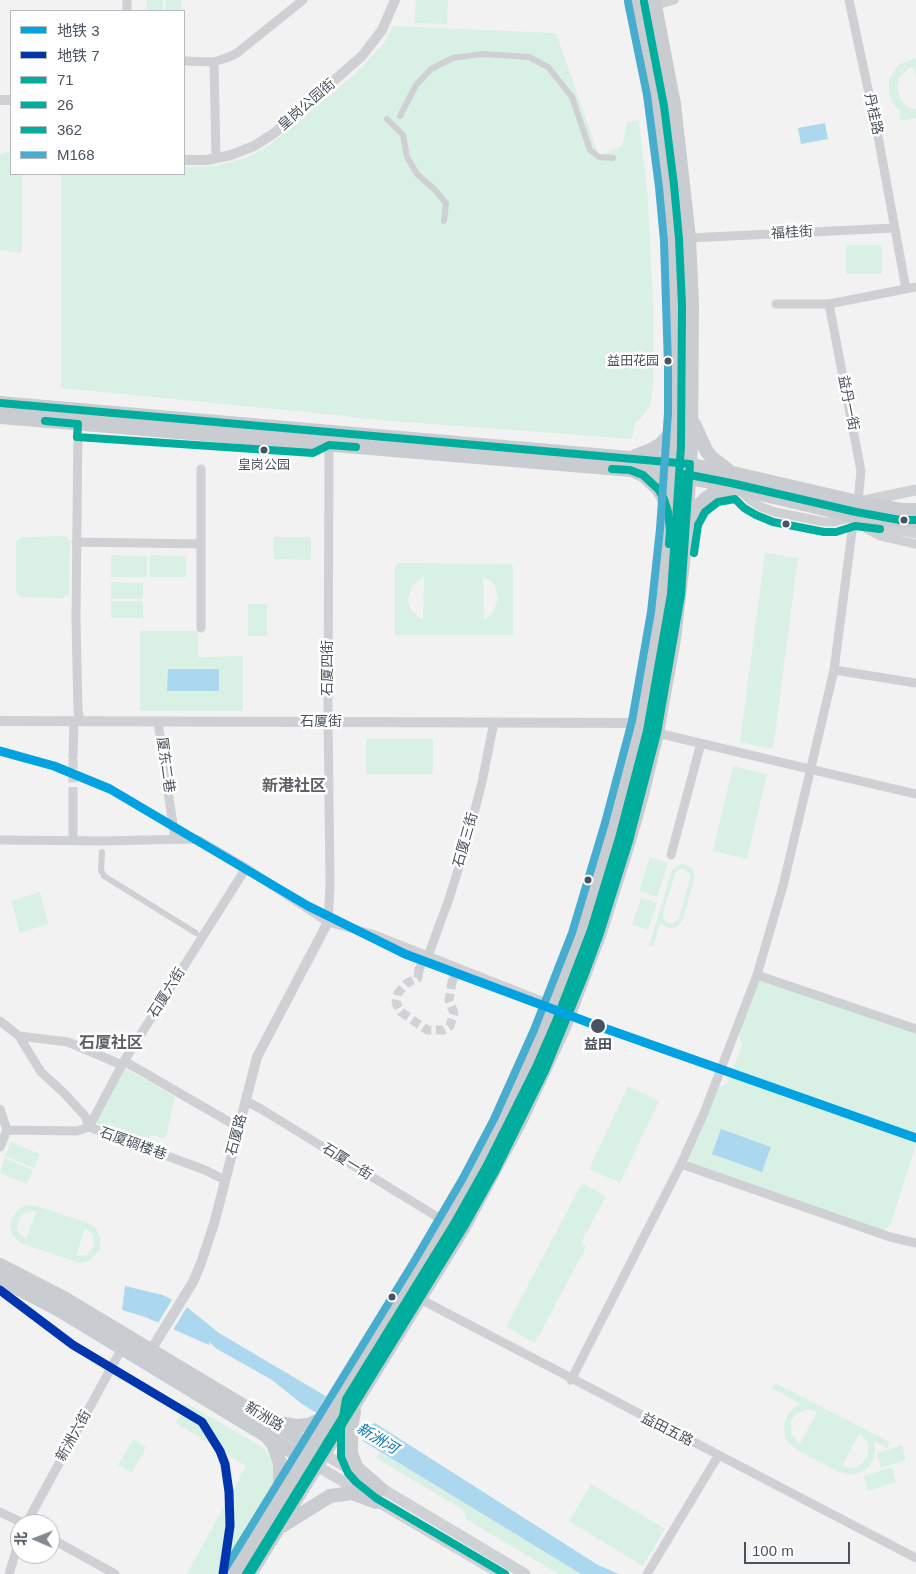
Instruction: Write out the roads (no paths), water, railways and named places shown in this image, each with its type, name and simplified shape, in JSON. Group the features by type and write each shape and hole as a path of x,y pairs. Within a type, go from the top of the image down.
{"main road":[{"path":"325,1428 355,1394 420,1300 496,1170 537,1087 565,1025 616,886 642,795 657,733 681,595 689,471 670,195 657,93 646,29 638,0"},
{"path":"379,1496 357,1468 351,1454 350,1430 355,1394 472,1183 507,1116 530,1064 582,936 605,862 642,723 659,623 675,469 685,414 692,305 689,238 674,104 655,2"},
{"path":"0,403 624,457 675,469 733,473 888,520 916,521"},
{"path":"624,457 639,455 661,444 685,414"},
{"path":"685,414 706,450 721,466 733,473"},
{"path":"0,417 630,470 675,469"},
{"path":"630,470 643,475 658,489 664,499 670,530"},
{"path":"689,471 738,488 856,509 916,510"},
{"path":"686,532 691,514 704,499 714,493 738,488"},
{"path":"856,509 916,490"},
{"path":"856,509 888,528 916,534"},
{"name":"新洲路","path":"0,1265 54,1292 265,1418 315,1457 501,1574"},
{"name":"新洲路","path":"0,1279 59,1310 266,1435 315,1457"},
{"path":"250,1574 276,1531 296,1486 315,1457 325,1428 337,1406 355,1394"},
{"path":"265,1418 291,1426 325,1428"},
{"path":"266,1435 273,1444 280,1463 280,1483 276,1506"},
{"path":"234,1574 276,1506 296,1486"},
{"path":"276,1531 330,1496 352,1494 379,1496"},
{"name":"新洲路","path":"379,1496 525,1574"}],"street":[{"path":"185,61 214,62 237,53 303,0"},
{"name":"皇岗公园街","path":"185,160 216,158 243,151 273,134 362,56 378,37 395,0"},
{"path":"655,2 674,0"},
{"name":"丹桂路","path":"849,0 878,136 906,289"},
{"path":"400,116 416,85 431,69 453,58 482,54 528,57 548,67 572,97 590,150 599,157 613,158"},
{"path":"214,62 216,158"},
{"path":"387,119 403,135 407,157 417,174 446,203 444,221"},
{"name":"福桂街","path":"689,238 894,228"},
{"path":"776,304 829,304 916,287"},
{"name":"益丹一街","path":"571,1380 681,1164 704,1113 757,975 783,886 834,670 861,472 829,304"},
{"path":"74,757 78,717 76,542 78,424"},
{"name":"石厦四街","path":"328,445 330,887 328,922"},
{"path":"201,469 201,628"},
{"path":"856,509 866,529 880,536 916,544"},
{"path":"76,542 201,544"},
{"path":"834,670 916,683"},
{"name":"石厦街","path":"0,721 642,723"},
{"name":"厦东二巷","path":"158,722 175,839"},
{"name":"石厦三街","path":"419,970 427,955 449,899 482,782 494,722"},
{"path":"657,733 916,794"},
{"path":"671,855 701,744"},
{"path":"73,796 73,840"},
{"path":"0,840 189,839 202,842 246,868 328,922 372,934 554,1006"},
{"path":"102,852 101,870 104,876 196,933"},
{"name":"石厦六街","path":"89,1127 123,1063 246,868"},
{"name":"石厦路","path":"152,1350 193,1282 206,1250 257,1057 328,922"},
{"path":"452,982 458,968"},
{"path":"757,975 916,1029"},
{"name":"石厦碉楼巷","path":"0,1021 18,1036 41,1072 85,1116 89,1127 205,1170 225,1180"},
{"path":"18,1036 68,1042 123,1063 238,1127"},
{"name":"石厦一街","path":"246,1101 449,1224"},
{"path":"0,1109 7,1130 0,1147"},
{"path":"7,1130 77,1131 89,1127"},
{"path":"681,1164 890,1237 916,1243"},
{"name":"益田五路","path":"420,1300 916,1558"},
{"name":"新洲六街","path":"31,1514 122,1348"},
{"path":"647,1574 718,1456"},
{"path":"60,1544 115,1574"}],"water":[{"path":"825,123 828,139 801,144 798,128"},
{"path":"168,669 219,669 219,691 167,691"},
{"path":"721,1129 771,1147 762,1172 712,1154"},
{"name":"新洲河","path":"125,1286 163,1295 188,1308 219,1333 373,1424 375,1423 598,1565 619,1574 581,1574 302,1404 272,1380 217,1349 209,1342 209,1345 145,1317 122,1310"}],"tunnel":[{"path":"73,757 73,796"},
{"path":"419,970 418,978 407,983 398,993 396,1003 401,1012 427,1030 443,1030 450,1026 454,1013 449,1000 452,982"}],"metro line":[{"name":"3","path":"0,751 54,766 110,789 308,906 405,954 598,1026 916,1138"},
{"name":"7","path":"0,1290 73,1345 202,1422 220,1451 225,1464 229,1492 230,1526 223,1574"}],"place":[{"name":"益田花园","path":"668,361"},
{"name":"皇岗公园","path":"264,450"},
{"name":"益田","path":"598,1026"}],"district":[{"name":"新港社区","path":"294,787"},
{"name":"石厦社区","path":"111,1044"}]}
